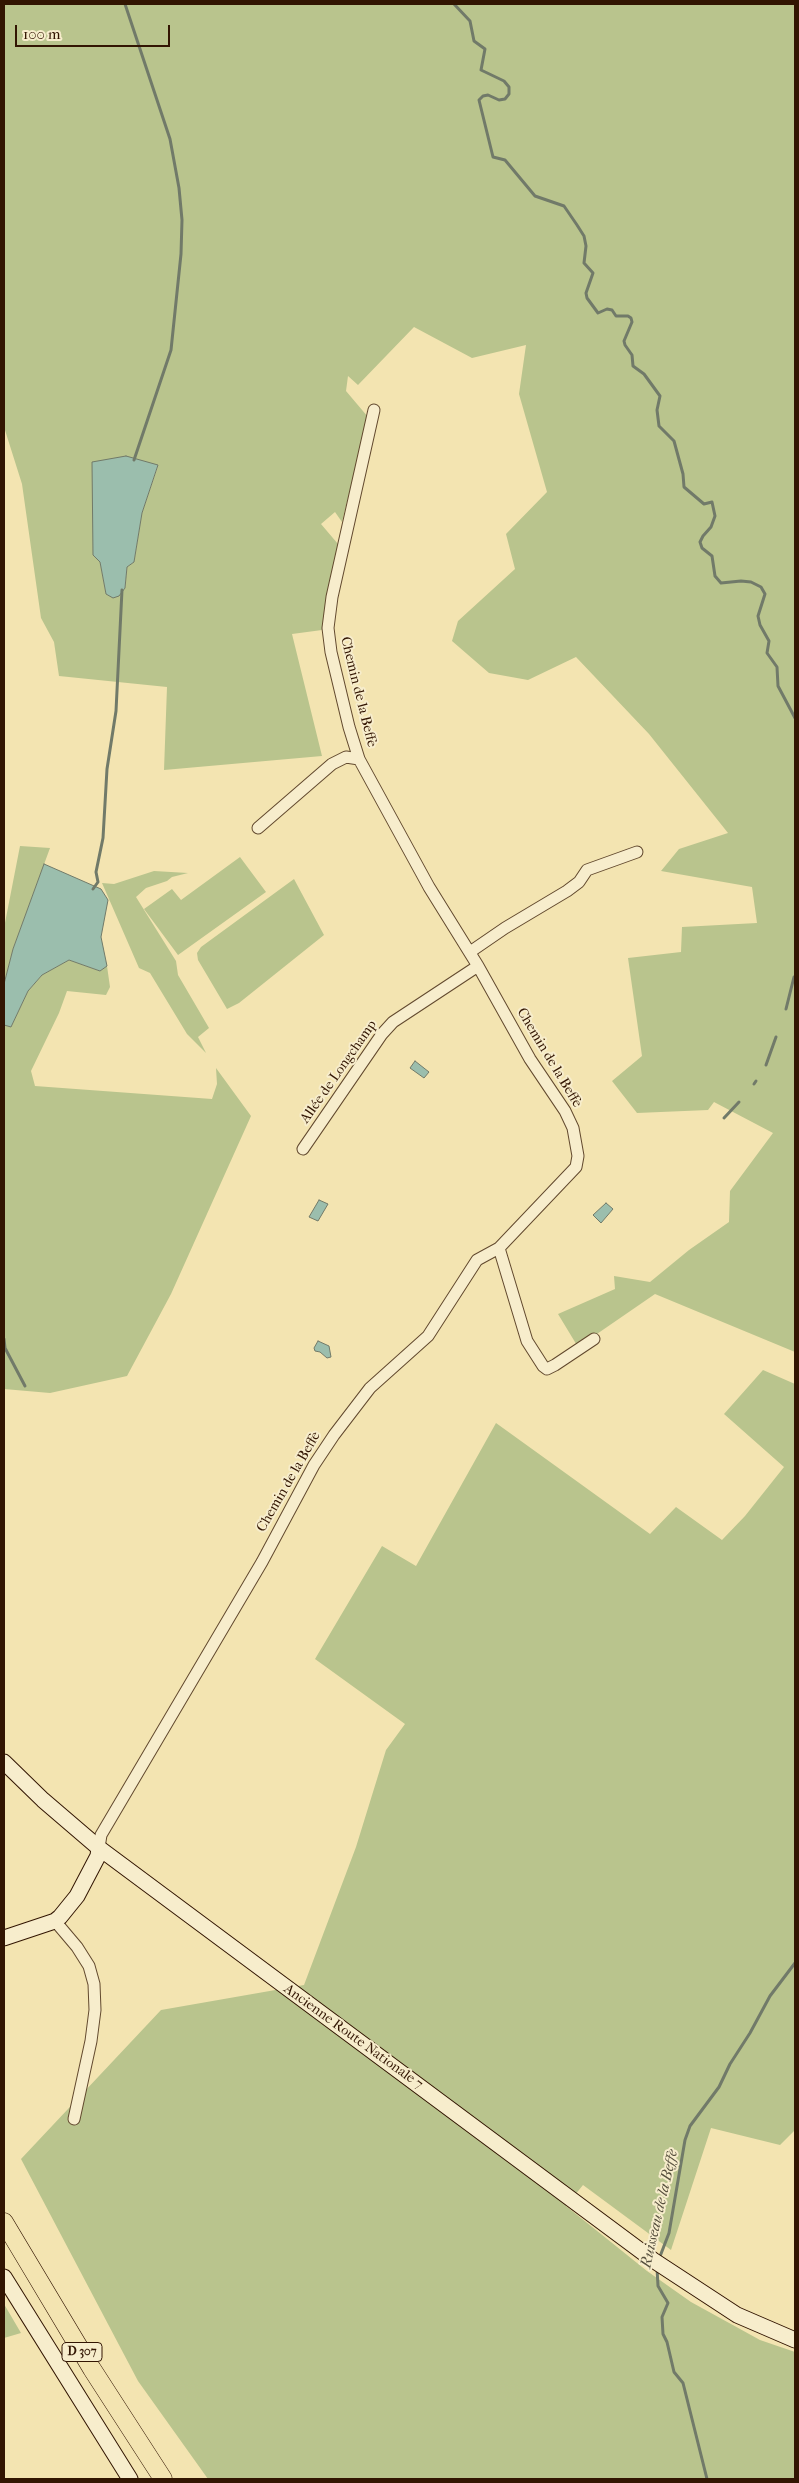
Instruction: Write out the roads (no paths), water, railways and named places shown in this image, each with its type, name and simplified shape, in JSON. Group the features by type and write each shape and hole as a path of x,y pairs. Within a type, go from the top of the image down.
{"main road":[{"name":"D 307","path":"4,2222 92,2369 164,2479"}],"street":[{"name":"Chemin de la Beffe","path":"100,1848 101,1835 262,1562 320,1455 359,1400 428,1336 477,1260 498,1248 538,1204 576,1167 578,1156 574,1128 565,1111 530,1059 470,952 440,906 359,759 331,652 328,628 332,597 374,410"},
{"path":"258,828 332,764 346,757 359,759"},
{"path":"470,952 567,891 579,882 587,870 637,852"},
{"name":"Allée de Longchamp","path":"304,1149 382,1034 393,1022 478,966"},
{"path":"498,1248 527,1341 543,1366 547,1369 555,1365 594,1339"},
{"name":"Ancienne Route Nationale 7","path":"4,1762 43,1800 100,1848 658,2264 737,2315 795,2340"},
{"path":"4,1938 55,1921 77,1896 98,1856 100,1848"},
{"path":"55,1921 77,1947 89,1966 94,1984 95,2010 74,2119"},
{"path":"4,2278 130,2479"}],"waterway":[{"path":"125,4 170,139 179,188 182,220 181,254 171,350 134,460"},
{"name":"Ruisseau de la Beffe","path":"454,4 470,21 474,41 485,49 481,70 504,81 509,87 509,94 505,99 499,100 488,95 483,96 479,100 493,157 505,160 535,196 564,206 584,236 586,246 584,263 593,273 586,293 587,298 598,313 607,309 612,310 616,316 628,316 631,318 632,322 624,341 625,345 632,355 633,366 644,374 660,396 657,410 659,426 674,441 683,474 684,487 704,504 712,502 715,516 711,527 700,542 702,548 712,556 715,576 721,583 751,582 761,587 765,594 758,616 760,625 769,641 767,653 777,667 778,686 795,718"},
{"path":"93,889 98,882 96,872 103,838 107,769 116,711 122,590"},
{"path":"786,1009 794,977"},
{"path":"766,1065 776,1037"},
{"path":"724,1118 739,1102"},
{"path":"4,1339 5,1348 25,1386"},
{"name":"Ruisseau de la Beffe","path":"659,2259 669,2233 685,2140 690,2126 719,2087 730,2064 750,2033 770,1996 795,1963"},
{"name":"Ruisseau de la Beffe","path":"657,2268 658,2286 668,2303 662,2317 663,2334 667,2342 674,2372 683,2383 707,2479"}]}
